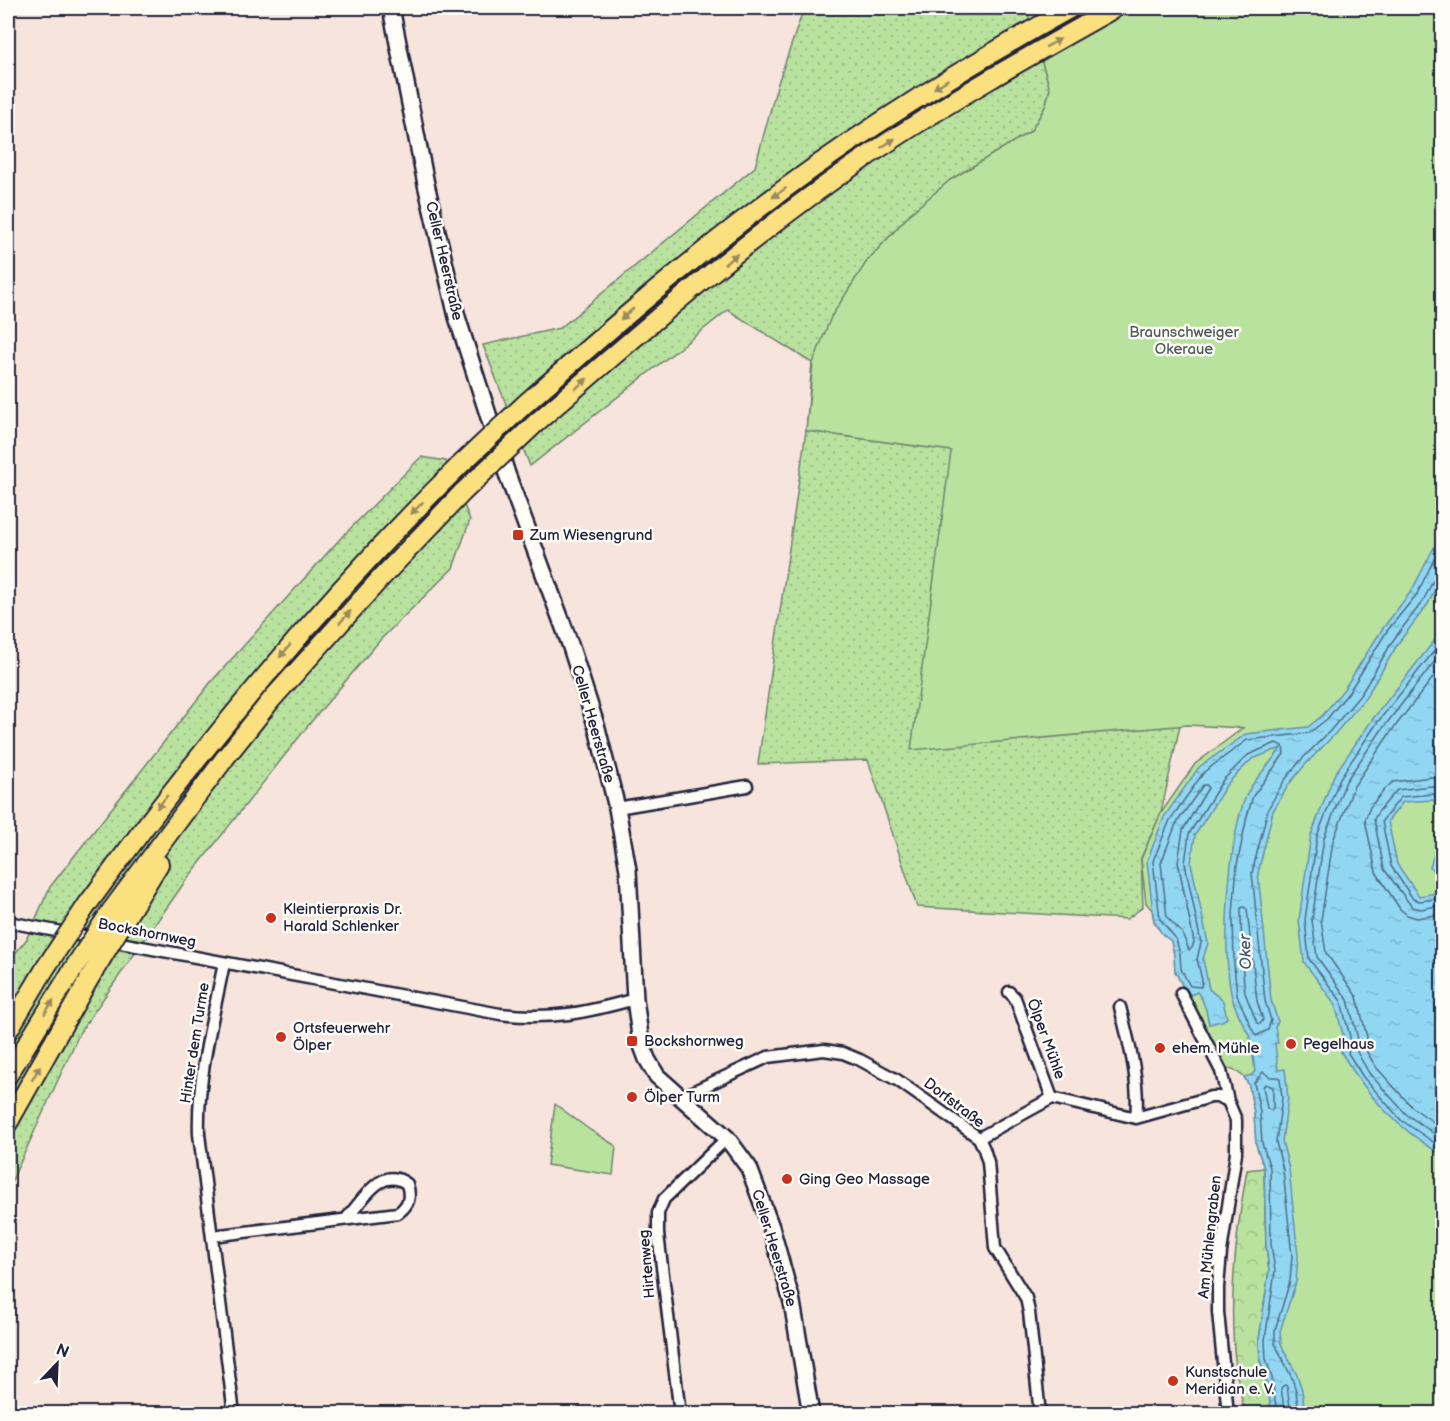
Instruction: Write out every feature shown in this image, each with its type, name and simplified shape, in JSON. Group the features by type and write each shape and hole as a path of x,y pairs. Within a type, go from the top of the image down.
{"highway":[{"path":"8,1031 46,967 87,905 157,809 305,628 364,562 459,466 525,404 646,298 759,208 853,141 990,52 1071,8"},
{"path":"8,1075 70,974 119,914 225,758 327,638 463,492 537,422 660,316 776,224 865,158 1002,72 1115,8"},
{"path":"8,1124 89,979 119,914"}],"main road":[{"name":"Celler Heerstraße","path":"391,8 426,184 457,317 507,474 570,644 597,728 617,808 628,870 635,999 641,1042 647,1059 657,1076 727,1138 748,1168 771,1227 792,1302 811,1413"}],"street":[{"path":"617,808 747,786"},
{"name":"Bockshornweg","path":"8,922 500,1014 529,1017 588,1012 635,999"},
{"name":"Hinter dem Turme","path":"224,963 204,1065 198,1113 234,1413"},
{"name":"Ölper Mühle","path":"1008,992 1015,998 1052,1098"},
{"name":"Am Mühlengraben","path":"1181,993 1221,1071 1228,1101 1236,1120 1237,1136 1221,1252 1218,1295 1228,1413"},
{"path":"1120,1007 1131,1053 1138,1105 1136,1118"},
{"name":"Dorfstraße","path":"681,1097 768,1057 824,1050 843,1053 888,1074 979,1138 988,1162 995,1248 1026,1298 1040,1413"},
{"path":"979,1138 1052,1098 1136,1118 1210,1097 1219,1097 1228,1101"},
{"name":"Hirtenweg","path":"680,1413 658,1234 658,1213 664,1199 727,1138"},
{"path":"212,1236 398,1213 405,1208 409,1200 407,1184 393,1177 379,1182 346,1219"}],"green space":[{"path":"804,8 1026,8 1050,89 1045,107 1031,131 950,180 912,212 867,261 1335,8 1161,813 1141,858 1143,907 1127,919 917,907 868,760 758,764 806,431 812,363 728,310 530,466 483,345 560,328 755,167 777,86"},
{"name":"Braunschweiger Okeraue","path":"1026,8 1442,8 1442,1413 1272,1413 1260,1360 1259,1340 1269,1271 1264,1168 1256,1144 1249,1085 1244,1077 1233,1069 1224,1068 1175,971 1171,941 1157,927 1152,910 1146,903 1141,859 1161,813 1195,764 1243,728 1187,725 911,750 951,451 806,431 813,363 831,317 867,261 912,212 950,180 1031,131 1045,107 1050,89"},
{"path":"421,457 446,461 470,520 453,568 381,639 311,722 184,883 80,1032 8,1189 8,962 26,940 50,887 211,682 339,540"},
{"path":"555,1104 616,1146 613,1175 547,1165"},
{"path":"1264,1168 1269,1271 1260,1360 1272,1413 1246,1414 1235,1356 1233,1292 1235,1260 1247,1170"}],"water":[{"name":"Oker","path":"1442,532 1442,575 1428,604 1399,642 1366,697 1289,784 1273,811 1258,873 1271,1000 1278,1022 1275,1027 1278,1043 1275,1043 1278,1070 1285,1069 1288,1098 1282,1141 1289,1169 1298,1256 1296,1282 1280,1331 1281,1344 1297,1375 1302,1390 1305,1413 1272,1413 1260,1360 1259,1340 1269,1271 1264,1168 1256,1144 1249,1085 1244,1077 1252,1075 1255,1071 1249,1035 1233,1002 1227,953 1227,924 1231,863 1241,810 1251,786 1281,748 1252,759 1227,784 1195,835 1191,863 1208,943 1203,959 1209,989 1223,1001 1227,1018 1222,1021 1209,1024 1202,999 1197,992 1188,996 1175,971 1171,941 1162,934 1154,921 1147,861 1164,817 1199,767 1246,734 1308,727 1323,715 1344,689 1383,628 1412,590"},
{"path":"1442,634 1442,810 1433,800 1403,802 1388,821 1397,864 1419,896 1436,893 1441,879 1430,867 1442,829 1442,1155 1411,1134 1385,1110 1362,1084 1341,1052 1345,1042 1335,1004 1304,962 1299,920 1311,835 1334,775 1372,720 1438,636"}],"place":[{"name":"Zum Wiesengrund","path":"518,535"},
{"name":"Kleintierpraxis Dr. Harald Schlenker","path":"271,918"},
{"name":"Ortsfeuerwehr Ölper","path":"281,1037"},
{"name":"Bockshornweg","path":"632,1041"},
{"name":"Pegelhaus","path":"1291,1044"},
{"name":"ehem. Mühle","path":"1160,1048"},
{"name":"Ölper Turm","path":"632,1097"},
{"name":"Ging Geo Massage","path":"787,1179"},
{"name":"Kunstschule Meridian e. V.","path":"1173,1381"}]}
